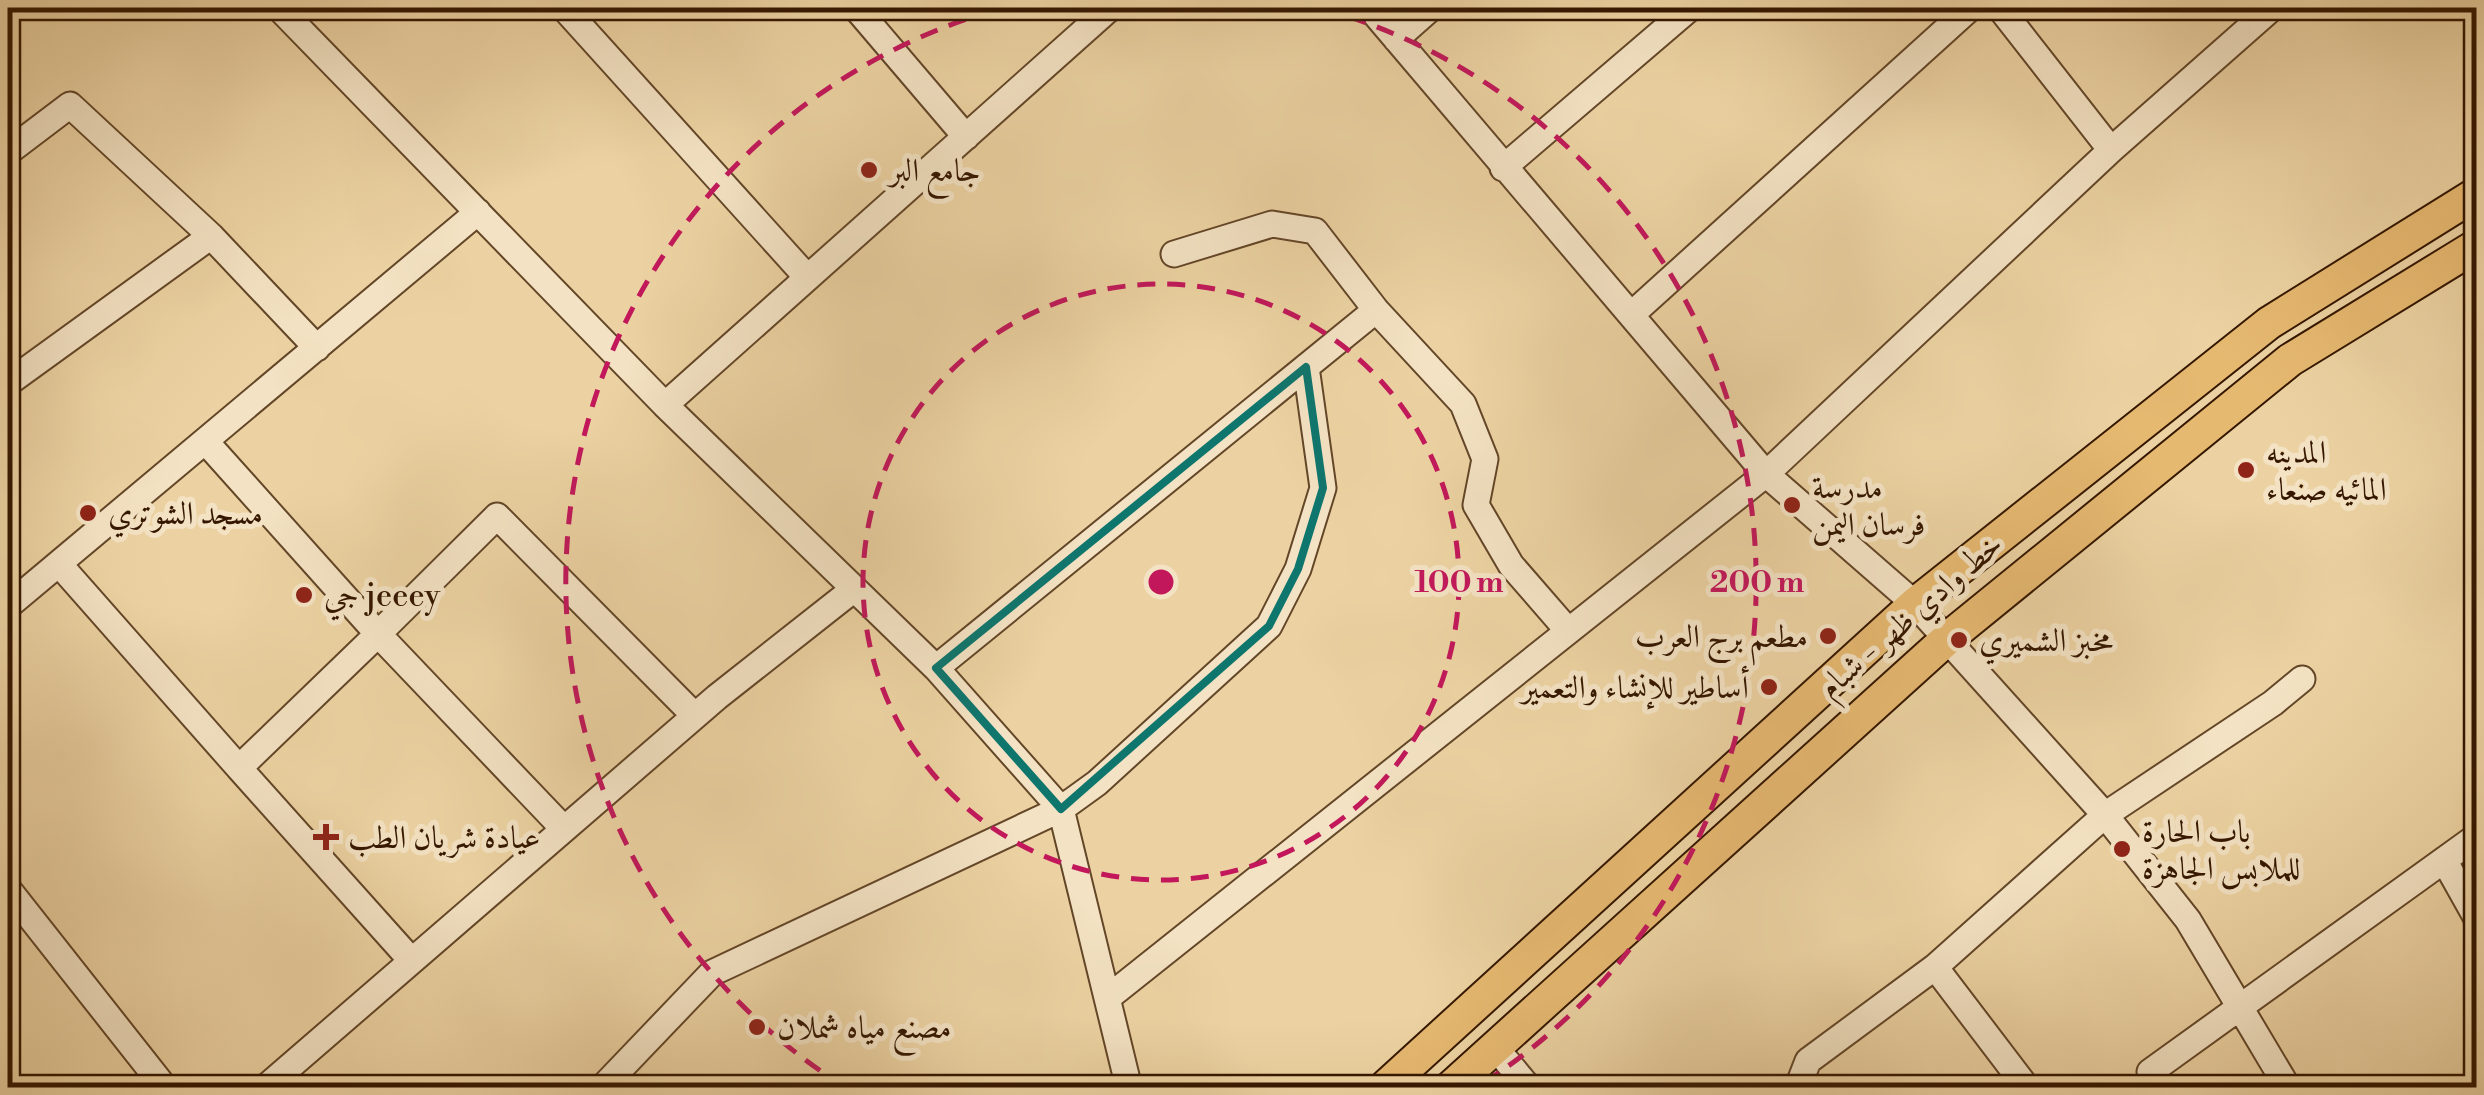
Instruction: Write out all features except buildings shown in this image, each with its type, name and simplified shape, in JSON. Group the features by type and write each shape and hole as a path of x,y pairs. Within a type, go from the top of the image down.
{"main road":[{"name":"خط وادي ظهر - شبام","path":"1384,1088 1915,604 2269,323 2476,194"},
{"name":"خط وادي ظهر - شبام","path":"1450,1088 1947,639 2290,360 2476,246"}],"street":[{"path":"278,8 666,405 936,668 1061,809 1110,996 1129,1088"},
{"path":"564,8 806,276"},
{"path":"856,8 966,136"},
{"path":"666,405 1110,8"},
{"path":"1370,8 1766,474 1915,604 2106,816 2188,920 2288,1088"},
{"path":"1396,39 1430,8"},
{"path":"1503,168 1690,8"},
{"path":"1631,315 1970,8"},
{"path":"2000,8 2111,150"},
{"path":"1110,996 1766,474 2111,150 2244,16 2272,8"},
{"path":"8,152 70,105 211,236 317,348"},
{"path":"8,606 478,212"},
{"path":"1174,254 1272,224 1314,232 1376,310 1463,404 1485,460 1476,506 1510,565 1564,626"},
{"path":"8,383 211,236"},
{"path":"936,668 1376,310"},
{"path":"602,1088 712,973 1061,809 1097,784 1269,626 1298,568 1323,488 1306,367"},
{"path":"206,442 378,634 564,829"},
{"path":"239,768 497,516 695,716"},
{"path":"59,564 411,960"},
{"path":"265,1088 695,716 854,589"},
{"path":"1804,1088 1801,1079 1808,1061 1935,967 2106,816 2273,703 2302,679"},
{"path":"2150,1072 2476,837"},
{"path":"2444,860 2476,917"},
{"path":"8,889 165,1088"},
{"path":"1935,967 2027,1088"},
{"path":"1495,1047 1529,1088"}],"highlighted area":[{"path":"1306,367 1323,488 1298,569 1269,626 1061,809 936,668"}],"place":[{"name":"جامع البر","path":"869,170"},
{"name":"المدينه المائيه صنعاء","path":"2246,470"},
{"name":"مدرسة فرسان اليمن","path":"1792,505"},
{"name":"مسجد الشوتري","path":"88,513"},
{"name":"جي jeeey","path":"304,595"},
{"name":"مطعم برج العرب","path":"1828,636"},
{"name":"مخبز الشميري","path":"1959,640"},
{"name":"أساطير للإنشاء والتعمير","path":"1769,687"},
{"name":"عيادة شريان الطب","path":"326,837"},
{"name":"باب الحارة للملابس الجاهزة","path":"2122,849"},
{"name":"مصنع مياه شملان","path":"757,1027"}]}
